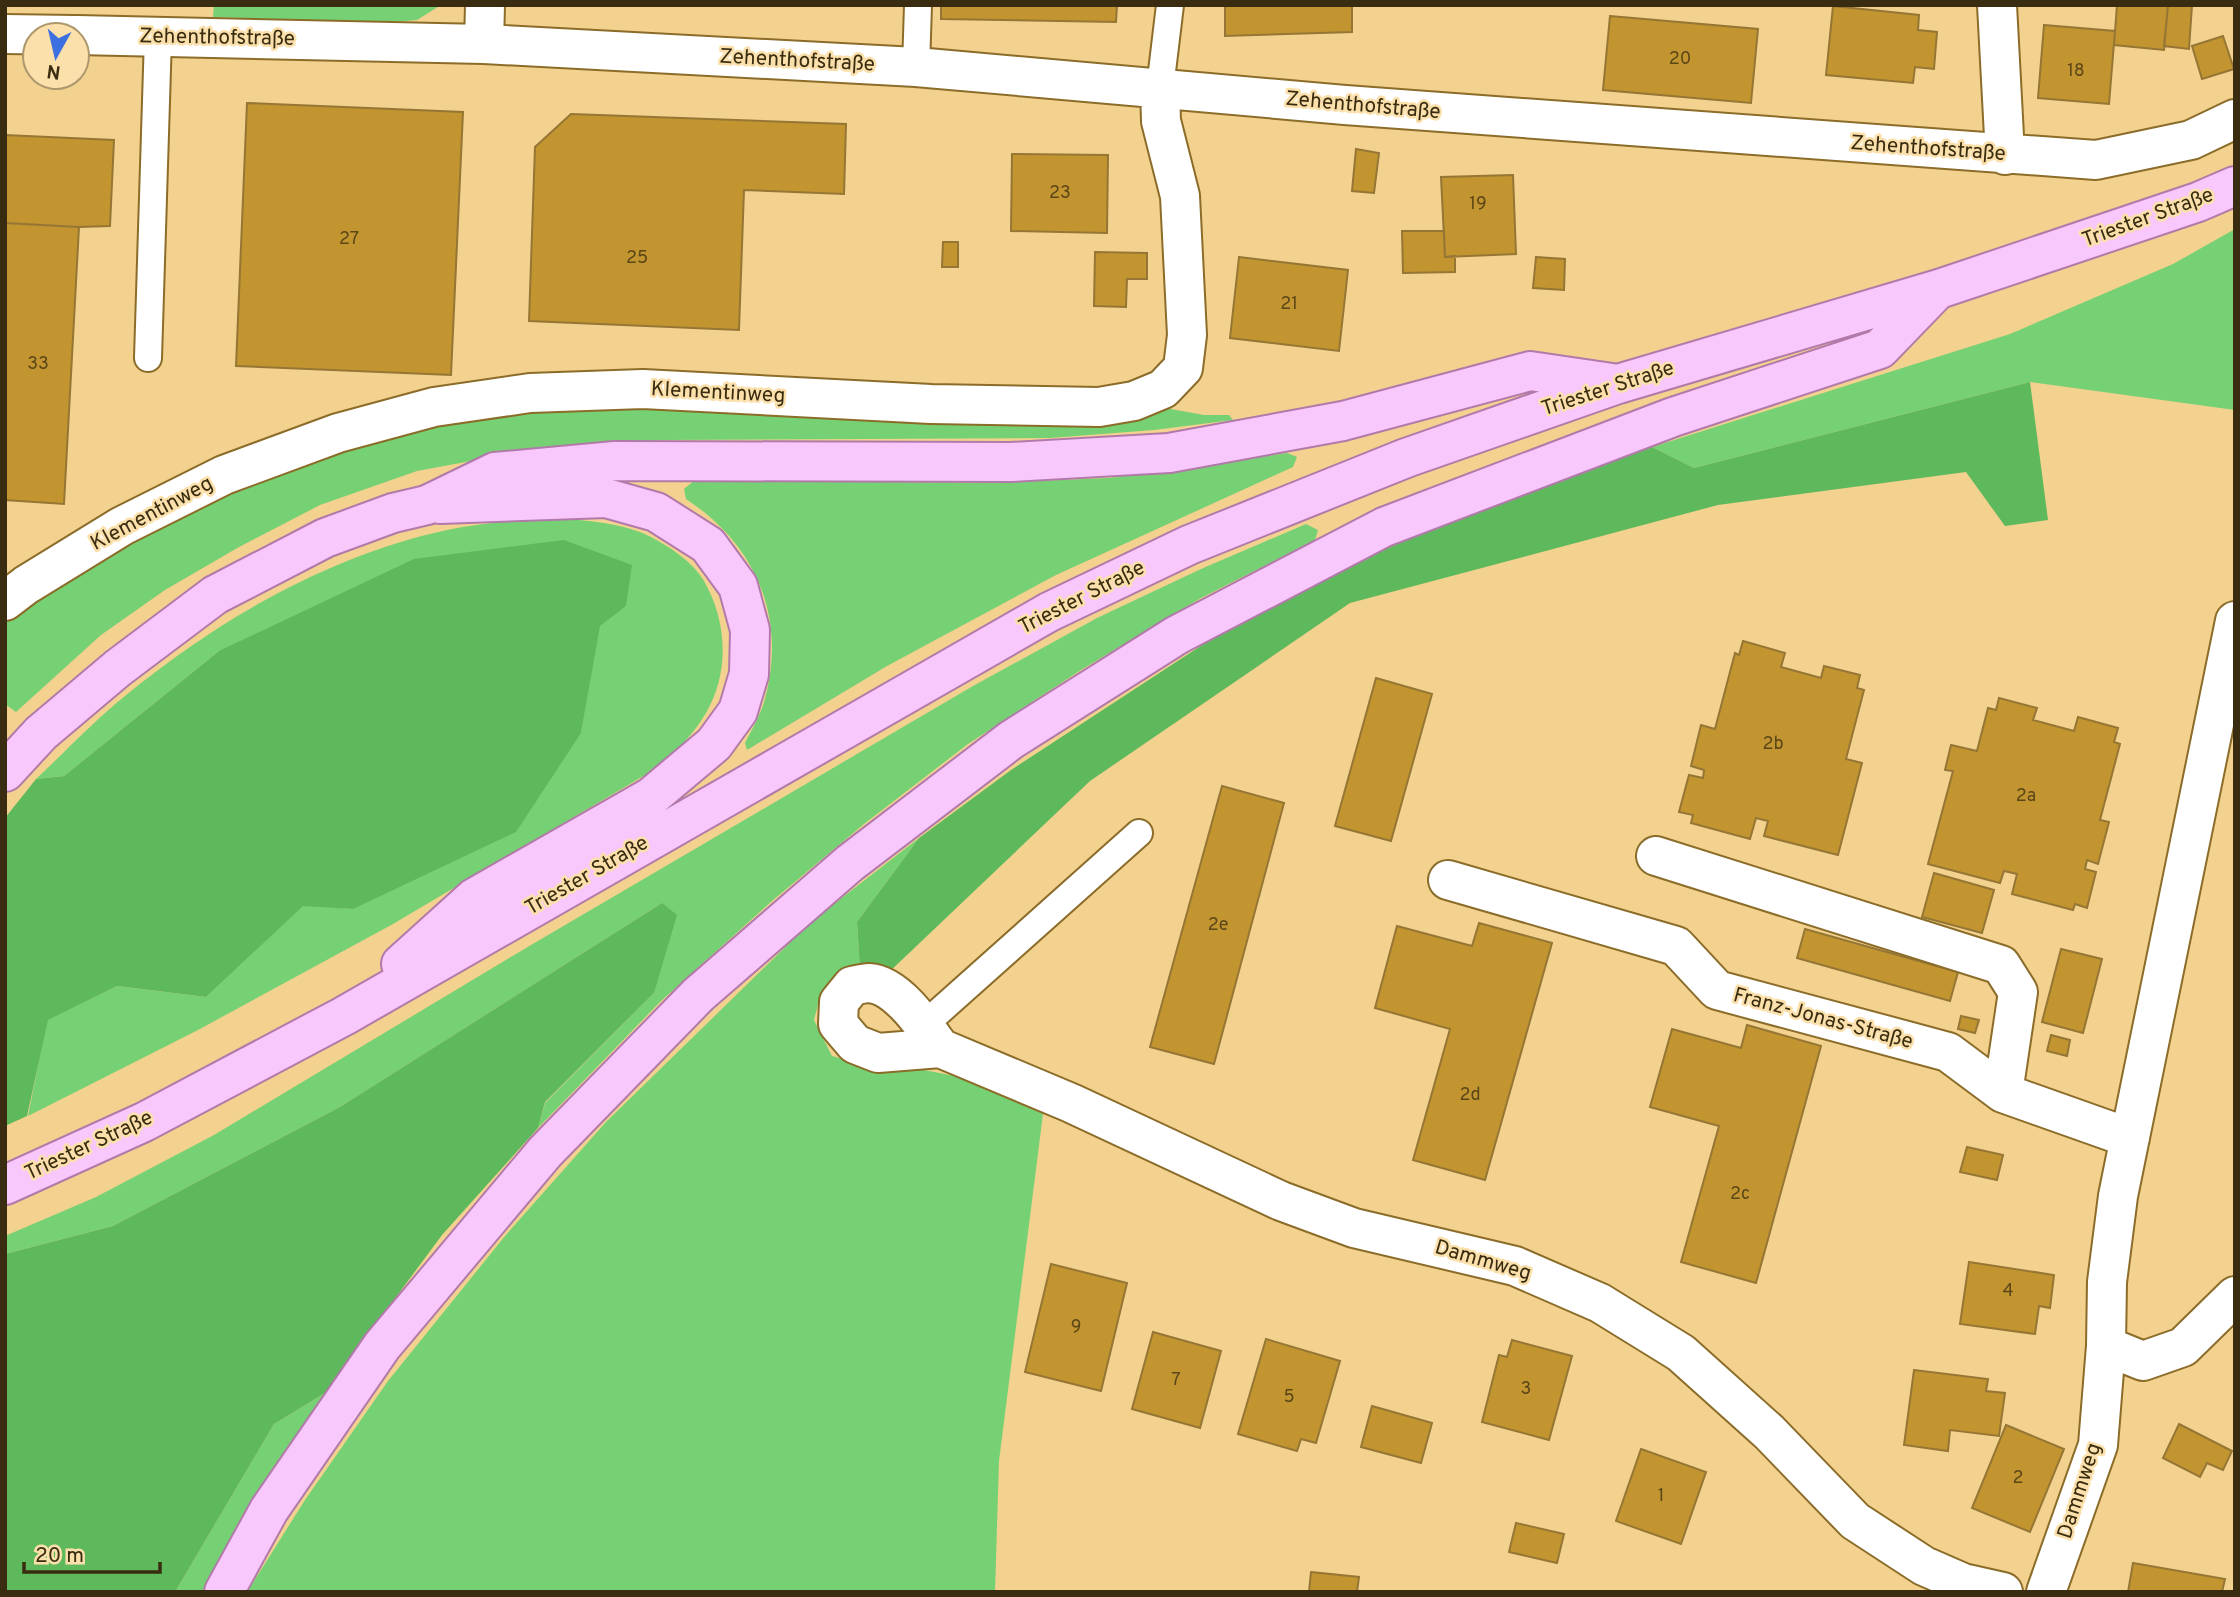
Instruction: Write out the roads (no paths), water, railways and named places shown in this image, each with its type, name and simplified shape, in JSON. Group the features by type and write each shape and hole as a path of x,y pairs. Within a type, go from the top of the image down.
{"main road":[{"name":"Triester Straße","path":"5,1185 144,1122 344,1016 1049,612 1189,545 1406,457 1618,384 1939,289 2198,202 2235,186"},
{"path":"224,1592 269,1510 382,1346 545,1152 698,995 850,863 1011,740 1177,635 1384,527 1673,417 1880,349 1939,289"},
{"path":"428,505 495,472 615,461 1011,462 1169,453 1343,421 1530,370 1618,384"},
{"path":"5,772 41,733 108,676 215,595 324,538 393,513 428,505 606,498 656,512 708,545 738,586 750,630 749,674 738,711 714,744 651,797 474,898 344,1016"}],"street":[{"path":"484,44 485,5"},
{"path":"1997,5 2005,155"},
{"name":"Zehenthofstraße","path":"91,35 484,44 916,67 2005,155 2096,160 2191,139 2235,119"},
{"name":"Klementinweg","path":"5,601 26,585 122,526 224,475 338,433 434,407 530,393 643,389 931,404 1099,407 1134,401 1163,389 1183,368 1186,335 1180,196 1161,121 1160,88"},
{"path":"2235,621 2118,1196 2107,1282 2106,1346 2143,1362 2183,1347 2235,1296"},
{"path":"1656,856 2001,965 2018,992 2003,1093"},
{"name":"Franz-Jonas-Straße","path":"1448,880 1676,946 1717,990 1948,1052 2003,1093 2130,1138"},
{"name":"Dammweg","path":"932,1036 1293,1205 1354,1228 1515,1266 1600,1303 1681,1353 1769,1432 1855,1521 1924,1566 1963,1583 2003,1592"},
{"name":"Dammweg","path":"2046,1592 2098,1445 2106,1346"}],"lane":[{"path":"916,67 918,5"},
{"path":"1160,88 1170,5"},
{"path":"148,358 158,37"},
{"path":"932,1036 1139,833"}]}
